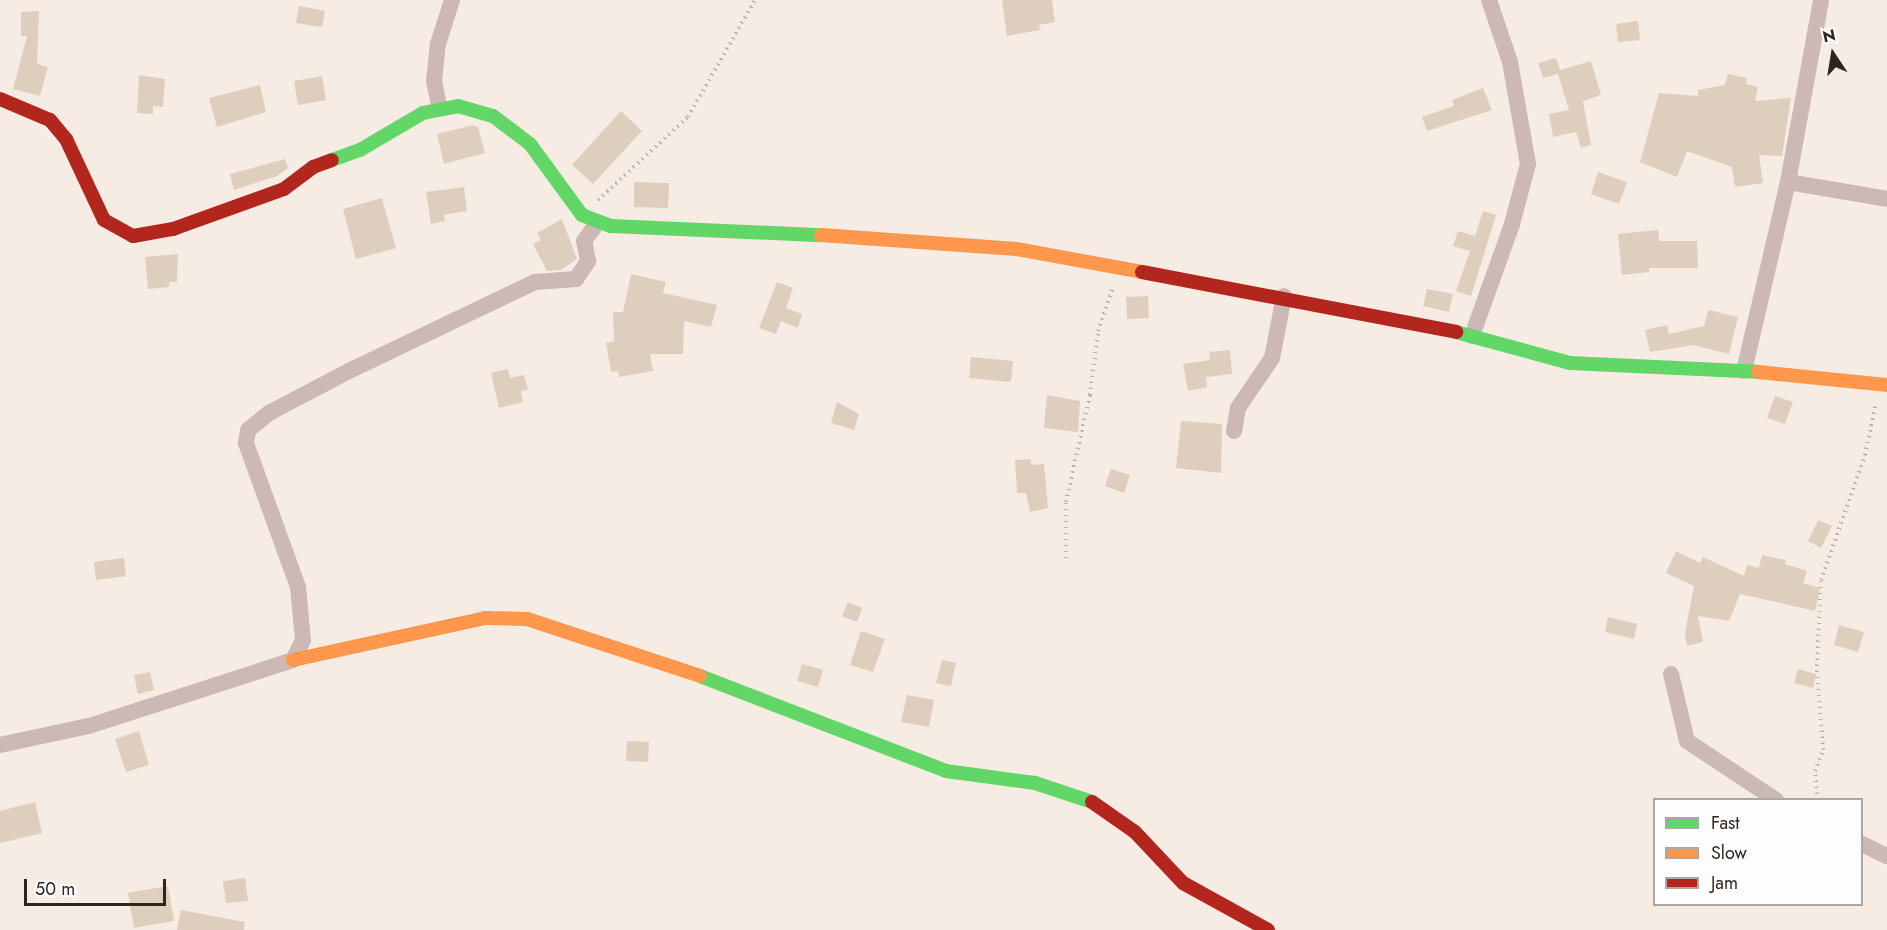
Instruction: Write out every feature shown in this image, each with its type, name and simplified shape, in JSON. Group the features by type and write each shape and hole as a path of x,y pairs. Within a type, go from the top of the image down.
{"street":[{"path":"439,106 434,81 438,44 452,0"},
{"path":"1472,336 1512,224 1527,164 1512,72 1489,0"},
{"path":"1744,370 1788,182 1821,0"},
{"path":"0,99 50,120 66,139 104,220 133,236 172,230 284,189 313,167 360,150 439,106 458,106 502,123 530,144 582,215 597,223 1016,249 1119,269 1284,296 1472,336 1570,363 1744,370 1883,385"},
{"path":"1788,182 1887,199"},
{"path":"293,660 303,640 298,587 246,443 248,430 269,413 350,371 536,282 576,279 588,261 584,241 597,223"},
{"path":"1234,431 1238,408 1272,358 1284,296"},
{"path":"0,745 89,726 293,660 485,618 528,619 720,683 946,771 1035,783 1100,805 1135,832 1183,883 1268,930"},
{"path":"1671,674 1687,741 1773,798"},
{"path":"1863,844 1887,856"}],"path":[{"path":"582,215 687,117 755,0"},
{"path":"1066,558 1066,502 1090,395 1098,331 1119,269"},
{"path":"1817,798 1815,771 1823,750 1818,672 1821,579 1865,454 1883,385"}],"building":[{"path":"1002,0 1052,0 1055,22 1039,25 1040,30 1007,36"},
{"path":"299,6 325,11 322,27 296,23"},
{"path":"39,11 37,64 48,67 40,96 13,89 27,36 21,36 21,12"},
{"path":"1638,21 1640,40 1618,42 1616,24"},
{"path":"1556,58 1560,70 1591,61 1601,95 1583,101 1591,145 1581,148 1576,132 1553,137 1549,114 1569,110 1558,74 1543,78 1538,63"},
{"path":"1728,74 1747,78 1746,84 1758,87 1755,101 1791,98 1782,156 1759,155 1763,183 1735,187 1732,167 1687,151 1677,177 1640,162 1659,93 1698,96 1698,90 1725,85"},
{"path":"139,75 165,79 163,107 153,106 153,114 137,113"},
{"path":"322,76 326,100 298,105 294,81"},
{"path":"260,85 266,112 217,127 209,98"},
{"path":"1483,88 1492,110 1427,131 1422,117 1454,106 1452,100"},
{"path":"621,111 642,131 593,184 572,165"},
{"path":"473,125 478,127 485,153 444,164 437,134"},
{"path":"285,159 288,168 277,176 234,190 230,174"},
{"path":"1598,172 1627,182 1619,204 1591,194"},
{"path":"634,182 669,183 668,208 634,207"},
{"path":"464,187 467,211 444,215 445,221 431,224 426,192"},
{"path":"382,198 396,248 356,259 343,209"},
{"path":"1483,211 1496,215 1471,296 1456,291 1470,251 1453,246 1458,231 1475,236"},
{"path":"562,219 577,259 561,270 547,271 533,244 541,240 537,233"},
{"path":"1658,230 1659,241 1697,241 1698,268 1649,268 1649,272 1622,275 1618,234"},
{"path":"178,254 177,282 169,282 169,287 148,289 145,257"},
{"path":"631,274 666,282 663,293 717,305 711,327 684,321 683,354 650,354 653,371 619,377 618,371 611,372 606,343 614,341 613,312 623,312"},
{"path":"777,282 793,288 786,308 802,314 798,328 781,321 776,334 759,328"},
{"path":"1427,289 1453,294 1449,312 1423,306"},
{"path":"1148,296 1149,318 1127,319 1126,297"},
{"path":"1708,310 1738,317 1729,354 1693,345 1650,352 1645,330 1667,325 1669,334 1704,326"},
{"path":"1230,350 1232,374 1206,377 1207,387 1188,391 1183,364 1210,360 1209,352"},
{"path":"971,357 1013,361 1011,382 969,378"},
{"path":"508,369 510,378 524,375 528,390 521,391 523,402 499,408 491,373"},
{"path":"1047,395 1080,401 1078,432 1044,428"},
{"path":"1775,396 1793,402 1785,424 1767,418"},
{"path":"837,402 859,414 854,430 831,423"},
{"path":"1181,421 1222,424 1221,473 1176,468"},
{"path":"1031,459 1031,465 1044,464 1048,508 1030,512 1026,493 1017,493 1015,460"},
{"path":"1111,469 1130,475 1124,493 1105,486"},
{"path":"1818,520 1832,526 1821,548 1808,541"},
{"path":"1676,551 1700,563 1703,557 1744,576 1747,565 1759,568 1762,555 1786,560 1785,564 1807,571 1803,583 1820,588 1815,611 1740,594 1729,621 1698,616 1703,642 1687,646 1685,633 1694,586 1666,573"},
{"path":"124,558 126,576 96,580 94,562"},
{"path":"848,602 862,608 857,622 842,616"},
{"path":"1608,617 1637,624 1634,639 1605,632"},
{"path":"1839,625 1864,632 1858,652 1834,645"},
{"path":"861,631 885,639 873,672 850,665"},
{"path":"942,660 956,663 951,686 936,683"},
{"path":"802,664 823,670 818,687 797,681"},
{"path":"1798,669 1816,674 1813,688 1794,683"},
{"path":"150,672 154,690 138,694 134,675"},
{"path":"907,695 934,700 929,727 901,722"},
{"path":"139,731 149,765 126,772 115,739"},
{"path":"627,741 649,742 648,762 626,761"},
{"path":"35,802 42,833 0,843 0,811"},
{"path":"245,878 248,901 226,903 223,881"},
{"path":"168,886 174,921 134,928 128,893"},
{"path":"181,910 245,922 244,930 177,930"}],"traffic: fast":[{"path":"332,160 360,150 423,113 458,106 493,116 530,144 582,215 611,226 821,235"},
{"path":"1456,332 1570,363 1758,372"},
{"path":"700,676 946,771 1035,783 1092,802"}],"traffic: slow":[{"path":"821,235 1016,249 1142,272"},
{"path":"1758,372 1887,385"},
{"path":"293,660 485,618 527,619 700,676"}],"traffic: jam":[{"path":"0,99 50,120 66,139 104,220 133,236 173,229 284,189 313,167 332,160"},
{"path":"1142,272 1456,332"},
{"path":"1092,802 1135,832 1183,883 1268,930"}]}
